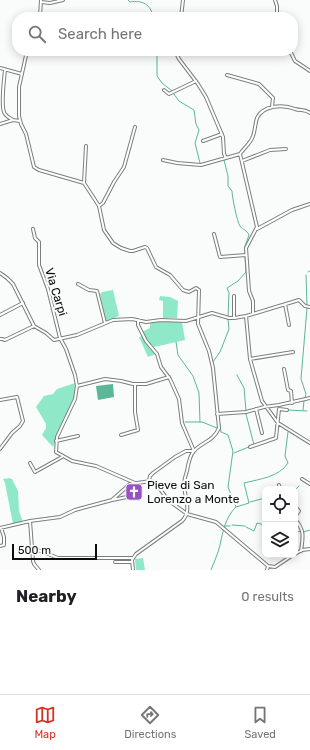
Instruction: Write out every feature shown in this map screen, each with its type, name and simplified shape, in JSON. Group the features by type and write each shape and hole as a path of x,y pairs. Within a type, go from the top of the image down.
{"street":[{"path":"40,12 41,1 50,3 63,0"},
{"path":"182,12 183,0"},
{"path":"275,0 277,12"},
{"path":"26,56 19,87 20,121 26,134 34,167 39,170 84,183 96,199 104,230 116,246 133,252 145,247 147,248 156,267 170,275 183,290 189,292 198,289 198,318 200,331 209,351 213,368 219,428 210,440 194,450 186,451 178,455 153,473 150,476 149,481"},
{"path":"178,56 206,96 224,139 224,154 226,158"},
{"path":"292,56 295,61 310,71"},
{"path":"0,68 22,74"},
{"path":"5,70 3,84 3,110 6,116 13,120 20,121"},
{"path":"227,75 261,86 273,98 272,107"},
{"path":"164,90 169,94 196,81"},
{"path":"163,160 201,165 240,154 252,138 256,121 263,110 272,107 288,106 308,111 310,113"},
{"path":"0,124 13,120"},
{"path":"99,206 103,203 123,169 135,127"},
{"path":"203,141 222,134"},
{"path":"84,183 86,146"},
{"path":"242,161 270,150 286,149"},
{"path":"240,154 257,229"},
{"path":"253,313 253,301 249,291 246,255 247,244 257,229 295,208 310,204"},
{"name":"Via Carpi","path":"33,229 35,238 39,242 39,265 48,289 60,338 72,365 77,386"},
{"path":"214,234 221,258 246,255"},
{"path":"0,273 10,280 34,326 46,333 52,340 74,336 113,320 124,318 146,322 162,320 186,321 212,313 234,318 246,316 299,300 305,306 310,307"},
{"name":"Via Carpi","path":"78,284 89,290 97,291 105,323"},
{"path":"234,296 234,318"},
{"path":"0,315 23,303"},
{"path":"284,304 289,325"},
{"path":"246,316 250,359 265,407 277,422 310,443"},
{"path":"133,570 132,558 138,552 182,521 187,514 184,483 194,450 182,423 179,400 169,377 161,367 157,354 146,341 138,325 138,320"},
{"path":"0,339 5,340 34,326"},
{"path":"250,359 293,352"},
{"path":"284,370 288,390 291,390 292,403"},
{"path":"135,483 96,466 75,462 62,457 56,452 56,440 63,422 67,417 75,399 77,386 105,379 135,384 146,384 169,377"},
{"path":"122,435 138,430 135,412 135,384"},
{"path":"0,400 17,397 23,421 0,449"},
{"path":"217,414 246,412 310,398"},
{"path":"256,409 262,433"},
{"path":"250,447 276,438 278,434 277,422 279,409 287,410"},
{"path":"56,440 78,436"},
{"path":"30,463 35,472 62,457"},
{"path":"302,479 306,482 308,481 310,484"},
{"path":"112,500 126,486 149,481 155,483 166,499 187,514 213,521 268,566 276,567 288,558"},
{"path":"0,546 4,545 5,542 1,527 60,516 75,510 132,496"},
{"path":"30,521 34,564 40,570"},
{"path":"298,522 303,533 301,551"},
{"path":"298,552 310,549"},
{"path":"32,550 38,550 58,558 132,558"},
{"path":"114,562 132,562"},
{"path":"267,570 268,566"}],"shaded area":[{"path":"113,290 119,316 106,321 100,294 102,292"},
{"path":"160,296 170,297 178,301 177,318 163,318 163,301 159,300"},
{"path":"150,322 182,322 185,340 154,347 150,344 142,332 150,328"},
{"path":"143,336 147,345 156,354 148,357 139,337"},
{"path":"75,383 74,398 53,447 42,435 46,428 46,424 36,407 44,396 53,394 57,389"},
{"path":"113,384 114,397 98,400 96,386"},
{"path":"3,479 12,479 18,491 19,511 23,522 13,524"},
{"path":"143,558 145,570 136,570 135,559"}],"waterway":[{"path":"128,0 130,2 142,2 148,6 152,12"},
{"path":"157,56 157,76 162,83 172,91"},
{"path":"173,93 179,101 194,110 196,124 199,130 195,143 200,163"},
{"path":"224,160 228,176 228,186 232,191 239,224 249,235 245,246 245,254"},
{"path":"228,317 229,293 227,288 238,281 246,272 245,257"},
{"path":"306,275 307,305"},
{"path":"305,398 306,394 301,379 307,308"},
{"path":"213,362 220,352 229,329 228,319"},
{"path":"176,342 178,355 193,376 199,393 200,422"},
{"path":"214,370 215,383"},
{"path":"237,375 244,388 246,411"},
{"path":"171,383 175,393"},
{"path":"303,410 304,401"},
{"path":"288,410 307,411"},
{"path":"277,420 278,412"},
{"path":"246,414 254,445"},
{"path":"211,570 218,552 225,525 232,511 236,507 228,487 233,451 228,435 221,432 219,419"},
{"path":"185,422 202,422 217,428"},
{"path":"236,507 249,503 244,483 263,479 280,471 288,463 285,456 288,432"},
{"path":"234,453 251,446"},
{"path":"250,502 262,499"},
{"path":"246,527 254,531 257,523 262,524"},
{"path":"232,525 245,526"},
{"path":"225,526 230,526"},
{"path":"303,532 310,530"},
{"path":"298,531 302,532"}],"place":[{"name":"Pieve di San Lorenzo a Monte","path":"134,492"}]}
